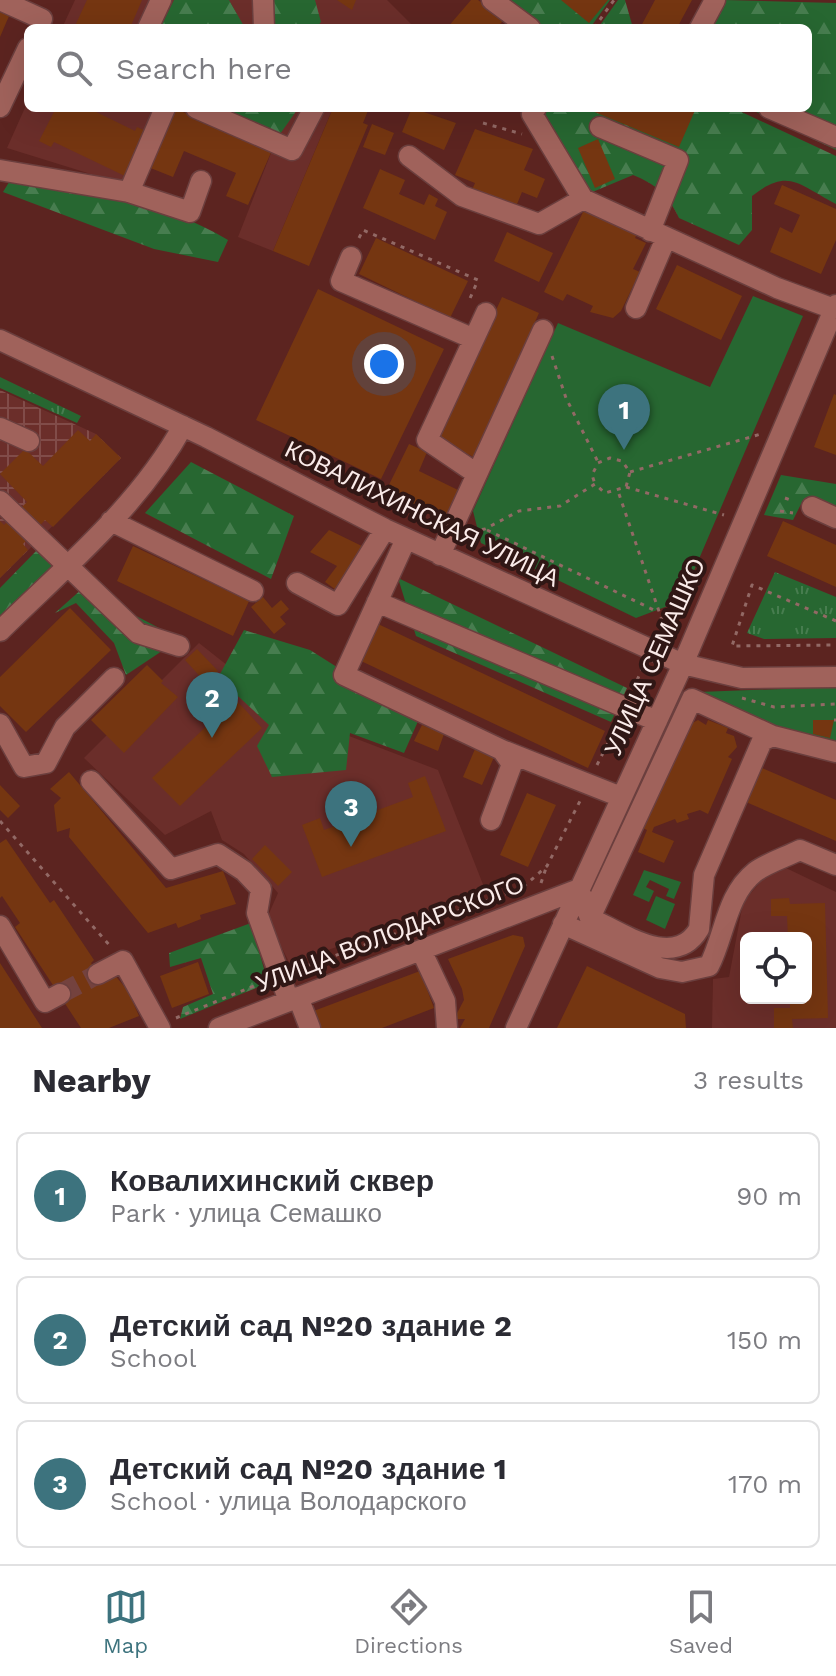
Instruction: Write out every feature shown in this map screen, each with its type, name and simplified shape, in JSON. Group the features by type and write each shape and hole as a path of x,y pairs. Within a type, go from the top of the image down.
{"street":[{"path":"0,0 43,16"},
{"path":"150,24 161,0"},
{"path":"263,0 264,24"},
{"path":"492,0 525,24"},
{"path":"702,24 715,0"},
{"path":"0,107 24,56"},
{"path":"129,192 163,112"},
{"path":"205,112 292,150 312,112"},
{"path":"533,112 544,140 583,199 658,235 835,307"},
{"path":"778,112 836,137"},
{"path":"600,127 678,160 636,308"},
{"path":"409,156 462,196 539,224 583,199"},
{"path":"0,170 129,192 190,212 201,181"},
{"path":"354,250 341,281 474,339"},
{"name":"УЛИЦА СЕМАШКО","path":"516,1028 683,664 835,307"},
{"path":"476,310 474,339 427,440 477,474"},
{"path":"440,555 543,330"},
{"name":"КОВАЛИХИНСКАЯ УЛИЦА","path":"0,340 183,426 406,539 683,664 742,678 836,677"},
{"path":"0,631 111,521 169,452 183,426"},
{"path":"0,428 29,441"},
{"path":"0,501 138,633 179,646"},
{"path":"812,507 836,518"},
{"path":"111,521 253,591"},
{"path":"297,583 338,605 385,529"},
{"path":"406,539 344,675 502,750 621,797"},
{"path":"377,602 657,721"},
{"path":"0,724 24,767 46,763 65,727 114,678"},
{"path":"590,918 692,699 773,736 836,752"},
{"path":"579,889 590,918 654,948 676,948 694,937 701,921 704,875 762,741 773,736"},
{"path":"491,820 512,764 502,750"},
{"path":"91,781 171,869 218,854 244,871 261,889 257,913 280,975 310,1028"},
{"path":"563,924 660,968 682,972 709,966 720,945 733,897 755,872 800,850 836,865"},
{"name":"УЛИЦА ВОЛОДАРСКОГО","path":"219,1028 260,1021 294,999 579,889"},
{"path":"0,926 54,1005"},
{"path":"421,950 445,1001 447,1028"},
{"path":"98,974 123,961 159,1027"}],"path":[{"path":"597,24 614,0"},
{"path":"483,123 544,140"},
{"path":"354,250 363,230 478,280 476,310"},
{"path":"543,330 566,398 598,463"},
{"path":"630,472 761,434"},
{"path":"610,458 622,461 630,472 626,487 618,492 605,493 595,484 592,475 598,463 610,458"},
{"path":"485,529 519,511 560,506 595,484"},
{"path":"626,487 724,515"},
{"path":"618,492 656,611 664,626"},
{"path":"450,529 485,529 656,611"},
{"path":"836,621 752,585 732,646 836,645"},
{"path":"159,1027 280,975 522,888 547,866 625,710 644,663"},
{"path":"729,695 774,707 836,704"},
{"path":"0,821 123,961"}],"shaded area":[{"path":"75,0 387,0 411,24 64,24"},
{"path":"24,110 171,112 139,189 7,148"},
{"path":"188,112 331,112 273,251 238,237 273,148"},
{"path":"0,390 96,434 121,458 0,578"},
{"path":"199,643 322,740 336,731 438,770 486,892 290,964 267,918 278,893 244,854 222,840 211,811 165,835 84,758"},
{"path":"786,868 836,892 836,1028 712,1028 713,979 729,977 743,903 769,871"}],"green space":[{"path":"174,0 229,0 243,24 162,24"},
{"path":"272,0 315,0 319,24 271,24"},
{"path":"497,0 610,0 593,24 530,24"},
{"path":"618,0 625,0 632,24 601,24"},
{"path":"724,0 836,3 836,150 756,112 812,112 812,24 711,24"},
{"path":"229,112 296,112 280,134"},
{"path":"542,112 742,112 836,156 836,204 803,185 776,182 752,196 752,230 739,245 679,218 661,192 633,175 583,196 547,139"},
{"path":"11,179 150,206 228,240 218,262 154,249 3,192"},
{"path":"753,296 803,316 681,601 636,618 481,543 473,511 558,323 710,387"},
{"path":"0,377 81,416 77,423 0,388"},
{"path":"191,462 294,516 271,579 145,513"},
{"path":"781,475 836,484 836,506 803,500 793,520 764,515"},
{"path":"40,547 53,567 0,618 0,588"},
{"path":"775,572 836,597 836,638 764,639 747,633"},
{"path":"398,578 627,688 611,722 416,636"},
{"path":"83,588 180,639 126,675 114,643 76,603 55,613"},
{"path":"244,630 310,650 419,719 404,753 350,733 346,770 272,777 257,746 269,725 239,697 214,685"},
{"path":"836,687 836,752 698,692"},
{"path":"644,870 681,882 674,899 666,896 669,889 650,880 646,887 654,891 649,902 633,895"},
{"path":"656,896 675,904 665,929 646,920"},
{"path":"251,923 268,983 180,1019 183,1007 213,994 201,958 170,967 169,953"}],"building":[{"path":"87,0 142,0 132,24 76,24"},
{"path":"337,0 356,0 352,10"},
{"path":"471,0 478,0 503,21 500,24 450,24"},
{"path":"561,0 608,0 589,23"},
{"path":"655,0 692,0 679,24 642,24"},
{"path":"0,12 9,16 0,37"},
{"path":"54,112 96,112 135,131 137,127 148,132 127,177 54,142 51,147 39,141"},
{"path":"171,112 183,112 273,148 248,205 226,196 236,173 184,151 173,177 148,167"},
{"path":"331,112 367,112 363,123 368,125 309,266 273,251"},
{"path":"410,112 424,112 456,123 444,150 402,132"},
{"path":"595,112 694,112 679,147"},
{"path":"372,124 394,133 385,155 363,147"},
{"path":"475,129 533,149 524,170 545,179 537,198 522,192 515,209 472,190 475,183 455,175"},
{"path":"598,139 615,179 595,188 578,148"},
{"path":"380,169 405,180 399,194 424,205 429,194 438,199 435,206 447,212 435,240 363,208"},
{"path":"782,185 836,209 836,240 821,274 770,252 780,227 792,233 800,215 774,204"},
{"path":"587,204 639,230 635,238 646,243 633,269 640,272 621,311 613,318 590,312 593,306 567,294 563,301 544,292"},
{"path":"507,232 553,253 539,282 494,261"},
{"path":"376,238 468,281 450,318 359,274"},
{"path":"677,265 742,296 721,340 656,309"},
{"path":"318,289 444,349 381,479 256,420"},
{"path":"502,297 539,313 474,457 437,440"},
{"path":"836,395 836,455 814,447"},
{"path":"78,430 90,441 96,434 121,458 53,527 45,520 23,544 28,550 0,578 0,521 4,525 27,502 0,474 25,449 43,466"},
{"path":"409,444 427,452 419,471 458,490 444,521 385,493"},
{"path":"783,521 836,545 836,587 767,556"},
{"path":"329,530 368,549 339,592 325,582 337,566 310,552"},
{"path":"133,546 249,601 233,636 117,581"},
{"path":"263,597 272,608 281,600 289,609 280,617 286,624 274,634 251,607"},
{"path":"70,608 111,650 26,732 0,706 0,677"},
{"path":"378,624 605,731 588,768 361,661"},
{"path":"197,649 218,671 206,683 185,660"},
{"path":"147,665 163,681 161,683 178,697 124,753 91,720"},
{"path":"235,699 262,728 180,806 152,778"},
{"path":"698,720 706,725 708,720 728,728 726,733 734,736 737,747 728,757 732,759 708,814 700,810 687,814 689,819 677,823 675,819 654,827 652,832 674,841 664,863 638,852 647,830 643,828 687,726"},
{"path":"813,720 834,720 830,738 813,734"},
{"path":"422,725 444,734 438,751 414,741"},
{"path":"475,749 494,757 482,785 463,777"},
{"path":"762,768 836,800 836,841 746,802"},
{"path":"69,772 166,888 223,871 236,904 200,915 201,919 178,928 176,923 148,933 69,837 70,828 57,832 54,805 61,798 50,789"},
{"path":"425,776 446,831 322,877 302,825 320,818 324,830 413,797 408,783"},
{"path":"0,785 20,806 8,818 0,810"},
{"path":"527,793 556,805 528,867 500,855"},
{"path":"6,839 50,903 54,900 94,960 91,963 103,981 113,973 128,991 139,1016 109,1028 81,1028 15,927 20,923 2,896 0,898 0,843"},
{"path":"265,845 292,872 278,886 252,859"},
{"path":"789,898 790,904 825,903 828,1018 792,1019 793,1028 774,1028 774,1008 812,1004 812,932 788,932 787,916 771,916 771,899"},
{"path":"513,935 523,937 525,946 489,1028 460,1028 465,1019 454,1019 464,1000 448,959"},
{"path":"198,962 209,994 172,1008 160,976"},
{"path":"0,963 42,1028 0,1028"},
{"path":"587,966 685,1014 686,1028 557,1028"},
{"path":"420,971 434,1008 382,1028 317,1028 311,1012"}],"tunnel":[{"path":"60,994 98,974"}],"place":[{"name":"Ковалихинский сквер","path":"624,450"},
{"name":"Детский сад №20 здание 2","path":"212,738"},
{"name":"Детский сад №20 здание 1","path":"351,847"}]}
